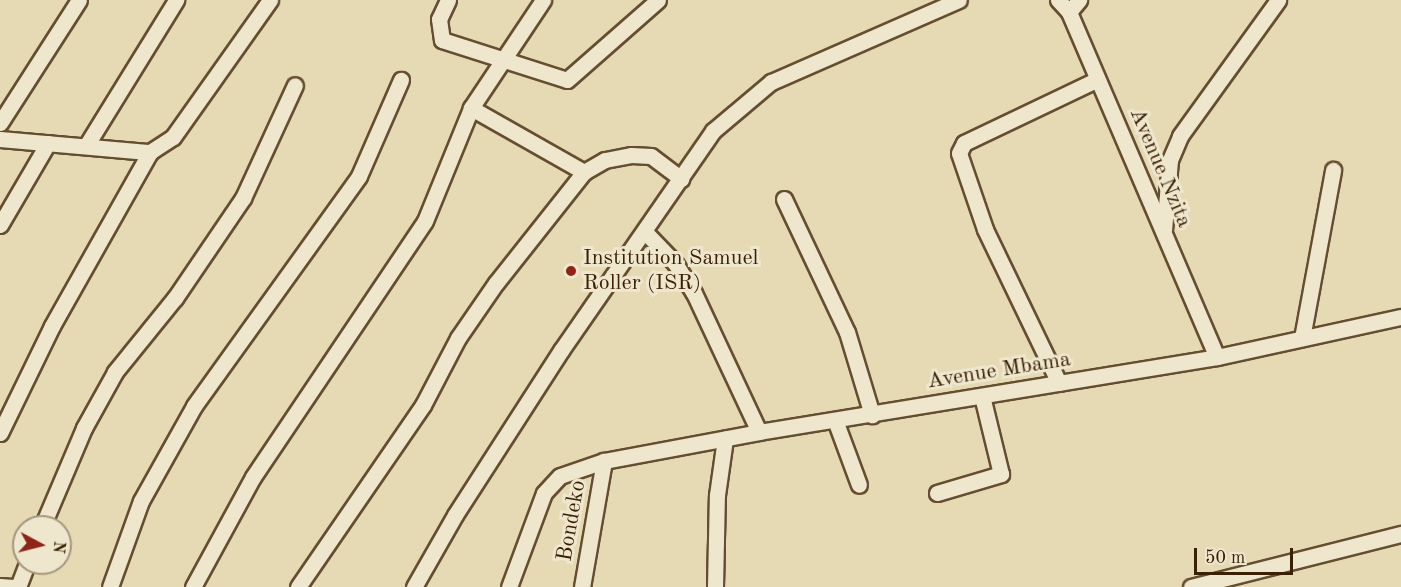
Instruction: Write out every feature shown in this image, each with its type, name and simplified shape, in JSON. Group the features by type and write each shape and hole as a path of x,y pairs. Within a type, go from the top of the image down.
{"street":[{"path":"0,123 79,0"},
{"path":"86,146 176,0"},
{"path":"0,433 52,326 150,152 173,137 270,0"},
{"path":"448,0 440,19 442,40 501,61 567,80 575,77 615,35 658,0"},
{"path":"193,587 253,477 425,221 471,108 543,0"},
{"path":"414,587 562,349 646,233 713,131 771,82 959,0"},
{"path":"1164,234 1170,160 1180,136 1278,0"},
{"name":"Avenue Nzita","path":"1069,4 1098,78 1217,357"},
{"path":"1059,383 985,229 958,153 964,143 1098,78"},
{"path":"110,587 141,501 194,406 359,176 400,80"},
{"path":"47,515 84,428 115,372 175,298 243,198 295,85"},
{"path":"471,108 584,172"},
{"path":"0,139 150,152"},
{"path":"0,225 48,143"},
{"path":"298,587 423,405 458,338 496,283 584,172 605,160 631,154 651,156 681,179"},
{"path":"1302,338 1334,170"},
{"path":"784,199 847,332 872,415"},
{"path":"646,233 675,263 694,293 759,432"},
{"name":"Avenue Mbama","path":"509,587 544,493 560,476 604,462 759,432 1217,357 1401,317"},
{"path":"937,493 1001,474 982,396"},
{"path":"836,420 859,485"},
{"path":"715,587 717,495 725,439"},
{"name":"Bondeko","path":"582,587 604,462"},
{"path":"1191,587 1401,534"},
{"path":"0,586 13,587"}],"place":[{"name":"Institution Samuel Roller (ISR)","path":"571,271"}]}
